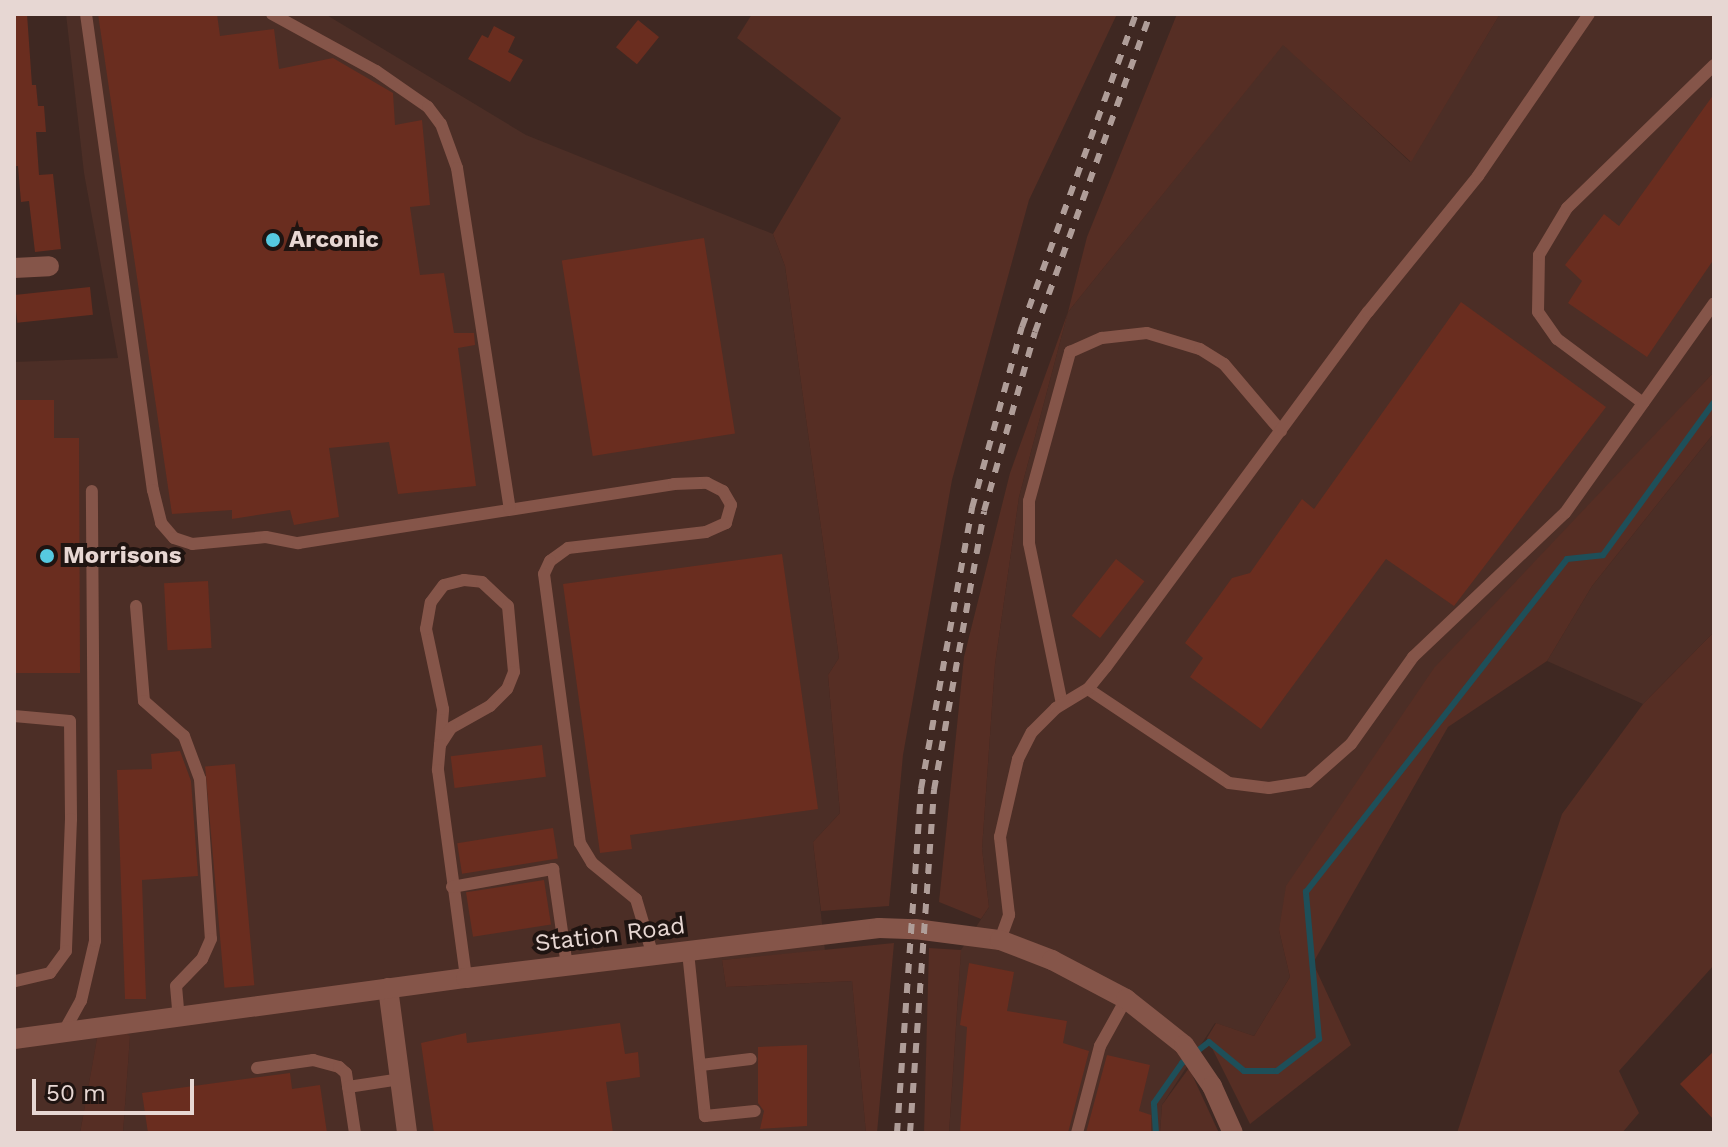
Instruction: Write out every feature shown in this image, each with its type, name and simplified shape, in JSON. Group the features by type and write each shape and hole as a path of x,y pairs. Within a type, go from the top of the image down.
{"street":[{"path":"14,268 49,266"},
{"name":"Station Road","path":"14,1039 388,988 879,928 1000,940 1052,960 1126,999 1184,1045 1199,1065 1233,1133"},
{"path":"388,988 407,1133"}],"lane":[{"path":"86,14 161,523 174,538 192,544 266,537 298,543 510,509 707,483 723,491 731,505 726,523 706,532 568,548 550,561 544,574 580,843 592,863 636,899 653,956"},
{"path":"272,14 376,71 428,107 441,124 457,168 510,509"},
{"path":"1000,940 1009,915 1000,837 1018,759 1032,732 1062,704 1088,689 1281,431 1478,176 1589,14"},
{"path":"1643,403 1557,339 1538,312 1539,255 1567,208 1714,65"},
{"path":"1088,689 1229,783 1269,788 1308,782 1351,744 1413,657 1565,513 1714,303"},
{"path":"1062,704 1029,543 1029,501 1070,352 1102,338 1147,333 1200,349 1224,364 1281,431"},
{"path":"63,1033 81,1001 95,941 92,491"},
{"path":"440,745 451,728 498,698 514,672 508,606 482,582 464,580 444,585 431,602 426,629 443,709 440,745 452,887 466,978"},
{"path":"136,606 144,701 184,736 200,779 211,939 202,959 176,986 179,1018"},
{"path":"14,716 70,721 71,819 66,951 50,973 14,981"},
{"path":"452,887 553,869 567,966"},
{"path":"688,952 705,1116 755,1111"},
{"path":"1077,1133 1100,1046 1126,999"},
{"path":"701,1065 751,1059"},
{"path":"257,1068 328,1061 346,1073 355,1133"},
{"path":"348,1087 401,1079"}],"shaded area":[{"path":"66,14 325,14 526,135 773,234 785,266 839,658 828,675 840,813 813,842 825,951 722,960 726,987 852,981 866,1133 123,1133 130,1036 98,1034 80,1133 14,1133 14,362 118,358 84,173"},
{"path":"752,14 1117,14 1029,200 952,480 903,755 889,906 821,911 813,842 840,813 828,675 839,658 785,266 773,234 841,118 737,38"},
{"path":"1177,14 1500,14 1411,162 1283,45 1068,312 1087,237"},
{"path":"1500,14 1714,14 1714,372 1627,466 1279,930 1290,977 1254,1036 1215,1023 1162,1105 1160,1133 949,1133 961,950 989,907 982,849 995,664 1019,497 1068,312 1283,44 1410,162"},
{"path":"1068,312 1019,497 995,664 982,849 989,907 981,919 939,902 964,657 1010,473"},
{"path":"1714,372 1714,433 1592,586 1547,661 1448,727 1313,963 1351,1045 1250,1124 1207,1038 1216,1023 1254,1036 1290,977 1279,930 1286,886 1434,668"},
{"path":"1714,433 1714,632 1643,704 1547,661 1592,586"},
{"path":"1714,632 1714,965 1619,1071 1639,1113 1622,1133 1457,1133 1562,814 1643,704"},
{"path":"894,943 877,1133 866,1133 852,981 726,987 722,960"},
{"path":"929,948 961,950 949,1133 924,1133"},
{"path":"122,1030 130,1036 123,1133 80,1133 98,1033"},
{"path":"1189,1068 1219,1133 1160,1133 1162,1105"}],"building":[{"path":"14,14 27,14 32,85 36,85 38,106 44,106 46,132 36,132 39,175 53,174 61,249 35,252 29,201 21,202 18,166 14,166"},
{"name":"Arconic","path":"98,14 217,14 220,36 274,29 279,69 333,58 393,93 395,125 422,120 430,205 410,207 420,275 444,273 454,333 474,333 475,345 458,348 476,486 398,494 389,442 329,448 339,517 294,525 290,510 232,519 232,510 172,514"},
{"path":"638,20 659,37 637,64 616,47"},
{"path":"494,26 515,37 508,52 523,60 510,82 468,59 482,35 488,38"},
{"path":"1714,94 1714,259 1647,357 1568,303 1582,281 1565,265 1604,214 1619,226"},
{"path":"704,238 735,434 593,456 562,261"},
{"path":"90,287 93,315 17,323 14,295"},
{"path":"1461,302 1606,407 1454,606 1386,559 1261,729 1190,677 1203,658 1185,643 1232,578 1250,573 1302,499 1314,509"},
{"name":"Morrisons","path":"14,400 54,400 54,438 79,438 80,673 14,673"},
{"path":"782,554 818,809 630,835 632,849 600,853 563,584"},
{"path":"1116,559 1144,581 1100,638 1072,616"},
{"path":"208,581 212,648 168,650 164,583"},
{"path":"542,745 546,777 455,788 451,756"},
{"path":"180,751 191,781 198,876 142,880 146,999 125,999 117,770 152,769 151,754"},
{"path":"235,764 254,985 224,988 205,767"},
{"path":"553,828 558,859 462,874 457,843"},
{"path":"544,880 551,924 473,937 466,892"},
{"path":"969,963 1014,972 1007,1011 1067,1021 1063,1043 1089,1051 1068,1133 960,1133 967,1027 960,1025"},
{"path":"620,1023 625,1054 638,1052 640,1077 606,1082 613,1133 434,1133 421,1043 466,1033 467,1043"},
{"path":"807,1045 807,1126 760,1129 764,1111 758,1103 758,1047"},
{"path":"1714,1051 1714,1120 1680,1084"},
{"path":"1107,1055 1150,1065 1139,1111 1151,1115 1151,1133 1086,1133"},
{"path":"290,1073 292,1089 320,1085 327,1133 148,1133 142,1093"}],"waterway":[{"path":"1156,1133 1154,1103 1182,1063 1209,1042 1244,1071 1277,1071 1319,1039 1306,892 1567,559 1603,555 1714,402"}],"railway":[{"path":"897,1133 921,789 972,508 1022,327 1136,14"},
{"path":"910,1133 934,790 984,511 1035,332 1150,14"}],"place":[{"name":"Arconic","path":"273,240"},
{"name":"Morrisons","path":"47,556"}]}
